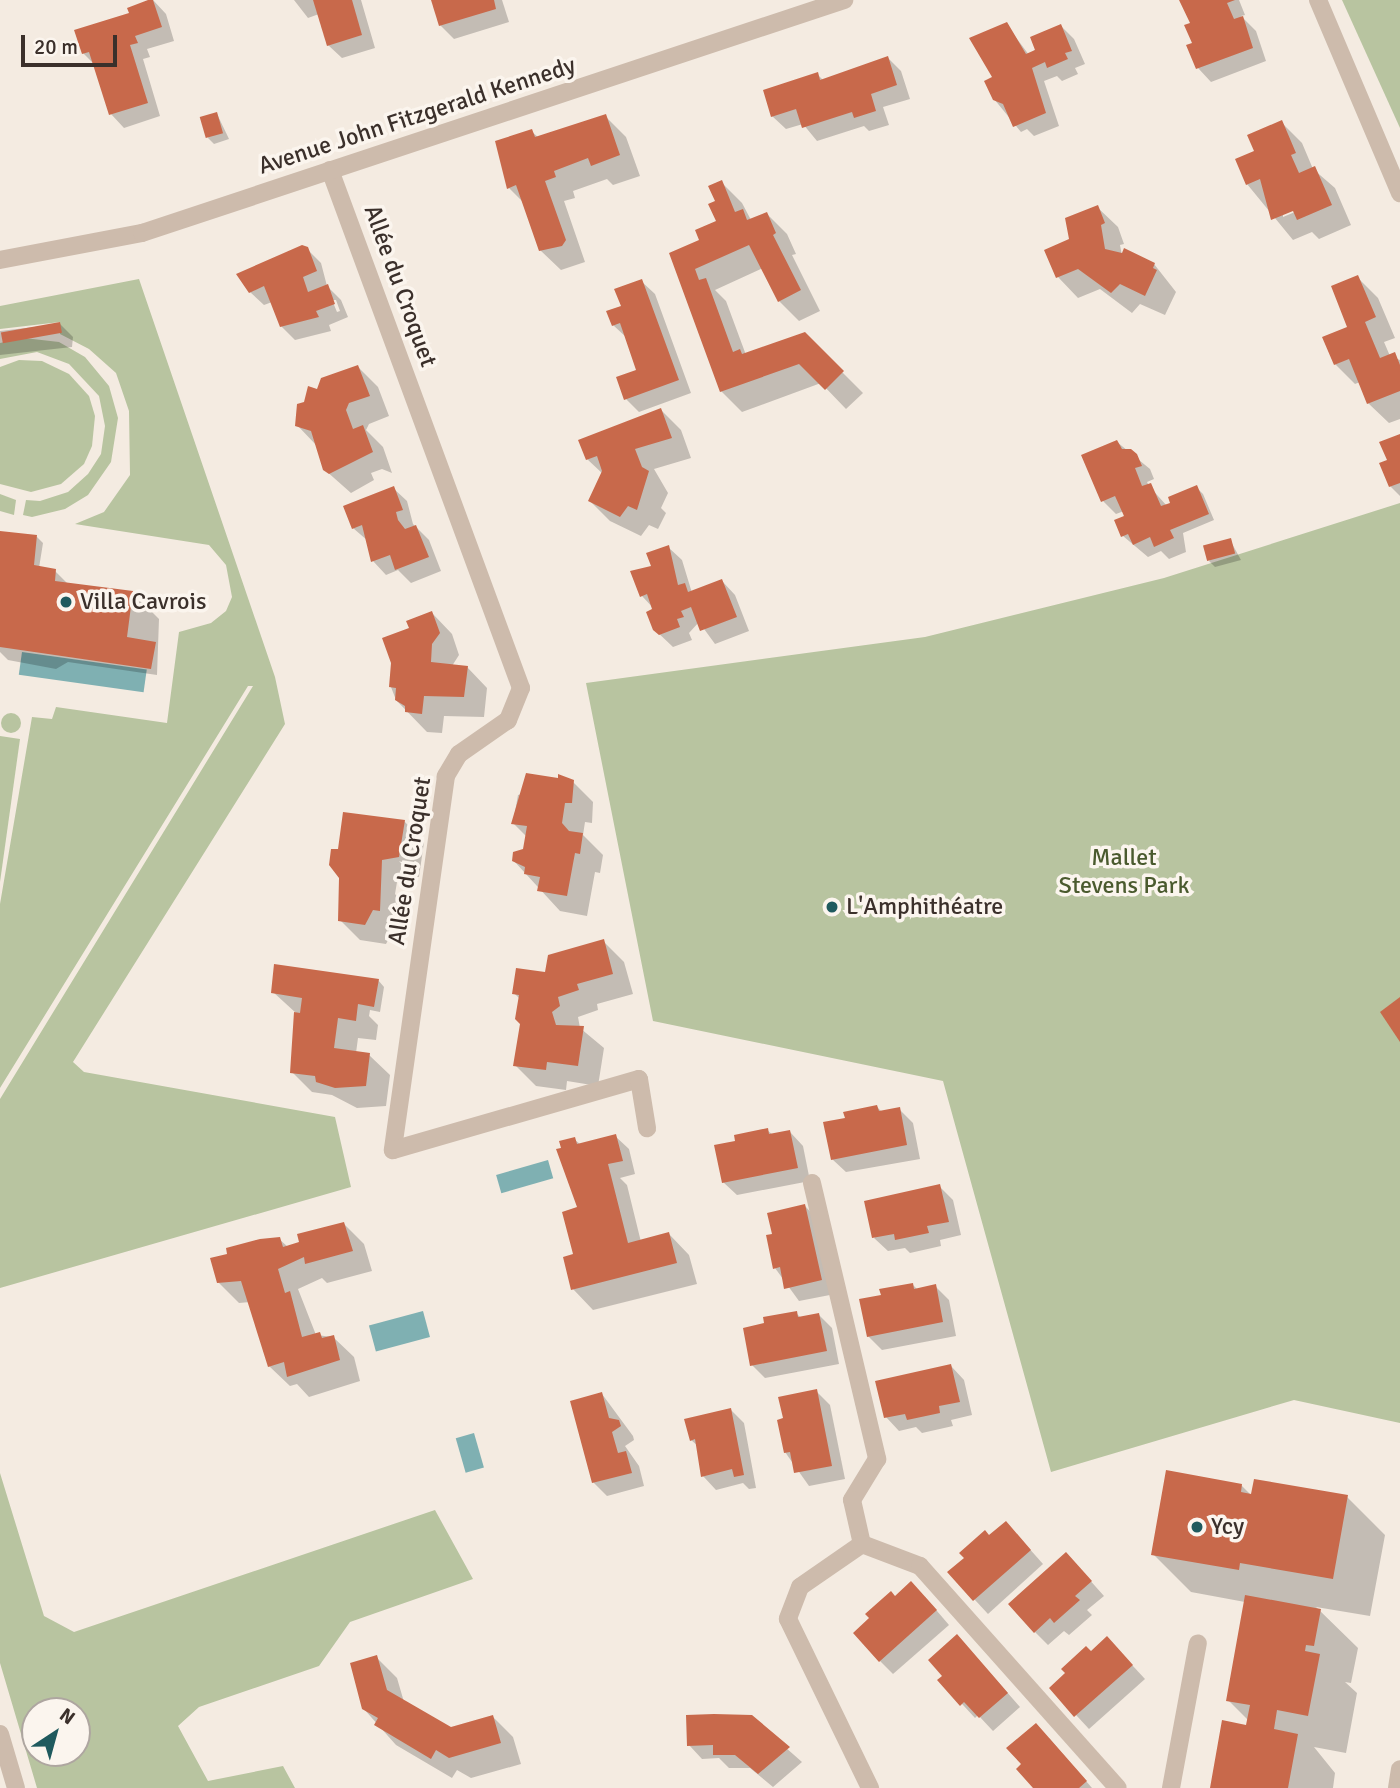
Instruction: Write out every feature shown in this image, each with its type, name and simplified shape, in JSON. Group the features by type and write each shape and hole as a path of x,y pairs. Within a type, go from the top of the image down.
{"street":[{"name":"Avenue John Fitzgerald Kennedy","path":"0,260 142,233 844,0"},
{"path":"1318,0 1400,193"},
{"name":"Allée du Croquet","path":"330,170 521,688 508,720 459,754 446,776 393,1150 639,1079 648,1128"},
{"path":"812,1183 877,1459 852,1500 862,1544"},
{"path":"862,1544 800,1587 788,1619 870,1788"},
{"path":"862,1544 920,1566 1118,1788"},
{"path":"1171,1788 1198,1643"},
{"path":"0,1734 16,1788"},
{"path":"1397,1788 1400,1769"}],"green space":[{"path":"1342,0 1400,0 1400,128"},
{"path":"139,279 275,677 285,724 73,1062 84,1072 335,1117 351,1187 0,1288 0,1099 253,686 248,686 0,1088 0,904 32,717 52,719 56,707 167,723 179,632 211,623 226,611 232,597 226,565 209,545 75,524 104,512 130,475 129,411 116,373 89,349 60,334 60,322 0,329 0,306"},
{"path":"24,338 59,342 85,357 109,386 118,418 111,462 88,495 65,509 32,517 23,515 26,500 40,501 68,492 88,474 101,454 105,426 99,396 69,364 37,352 0,359 0,343"},
{"path":"19,360 42,361 69,374 89,396 95,416 92,446 84,464 61,484 31,492 0,484 0,367"},
{"path":"0,494 16,500 14,515 0,511"},
{"name":"Mallet Stevens Park","path":"1400,503 1400,1423 1294,1400 1051,1472 943,1081 653,1021 586,683 925,637 1164,578"},
{"path":"7,713 15,713 21,723 15,733 7,733 1,727 1,719"},
{"path":"0,736 20,739 0,882"},
{"path":"0,1473 44,1616 74,1632 435,1510 473,1579 350,1622 319,1666 199,1707 178,1726 208,1781 283,1766 295,1788 37,1788 31,1767 91,1767 91,1697 21,1697 21,1734 0,1663"}],"water":[{"path":"22,652 147,670 144,692 19,675"},
{"path":"548,1160 553,1178 501,1193 496,1175"},
{"path":"423,1311 430,1337 376,1352 369,1325"},
{"path":"474,1433 484,1468 466,1473 456,1438"}],"building":[{"path":"153,0 162,27 135,36 138,43 130,45 148,103 109,115 89,52 82,54 74,30 129,13 127,8"},
{"path":"313,0 352,0 362,35 327,46"},
{"path":"431,0 494,0 496,9 439,26"},
{"path":"1179,0 1235,0 1227,3 1234,19 1243,16 1253,48 1196,69 1186,45 1192,43 1184,25 1190,23"},
{"path":"1007,22 1026,54 1035,50 1030,37 1061,24 1072,51 1065,53 1068,59 1047,68 1045,62 1032,68 1046,113 1013,127 1003,104 993,100 984,81 992,77 969,38"},
{"path":"888,56 897,85 871,94 876,111 854,118 852,112 802,128 796,109 771,117 763,90 818,72 820,80"},
{"path":"217,112 223,133 206,138 200,117"},
{"path":"606,114 620,155 591,166 588,158 554,171 556,177 545,181 566,240 562,246 539,251 516,185 507,189 495,141 532,129 535,137"},
{"path":"1282,120 1296,153 1291,155 1299,173 1315,166 1332,205 1297,220 1293,211 1271,220 1260,179 1246,185 1235,159 1254,151 1247,135"},
{"path":"722,180 735,212 743,209 747,220 767,212 776,233 773,235 801,290 778,302 749,245 695,269 699,280 706,278 733,352 740,349 742,354 805,332 844,371 825,390 799,364 720,392 669,253 699,240 695,230 716,221 708,204 715,201 708,186"},
{"path":"1098,205 1105,223 1101,225 1105,249 1122,253 1124,248 1155,263 1153,268 1157,270 1145,296 1120,284 1111,293 1078,269 1056,278 1044,250 1069,239 1065,218"},
{"path":"302,245 308,247 317,271 303,277 308,292 328,284 335,304 316,311 319,317 280,327 264,286 249,293 236,274"},
{"path":"1358,275 1376,317 1365,322 1380,358 1395,352 1400,365 1400,391 1367,404 1349,359 1334,365 1322,337 1347,327 1331,286"},
{"path":"642,279 679,380 624,400 616,377 636,370 620,323 612,326 606,311 621,306 614,289"},
{"path":"60,322 62,333 3,343 1,332"},
{"path":"358,365 370,396 349,403 346,410 353,429 363,425 373,452 329,474 323,470 311,431 295,426 297,404 304,402 308,386 317,389 321,378"},
{"path":"661,408 672,438 635,449 642,467 649,471 637,510 628,506 620,517 588,501 602,471 597,456 586,460 578,440"},
{"path":"1400,434 1400,483 1389,487 1379,463 1387,460 1379,442"},
{"path":"1117,440 1122,449 1131,449 1137,454 1142,466 1135,468 1142,486 1151,483 1161,506 1170,503 1168,497 1197,485 1209,514 1170,530 1174,538 1154,547 1150,537 1133,545 1128,534 1121,537 1114,520 1124,516 1115,496 1101,502 1081,455"},
{"path":"394,486 403,510 396,512 398,520 405,529 416,525 429,557 395,570 390,555 371,562 362,525 352,529 343,506"},
{"name":"Villa Cavrois","path":"0,531 37,535 34,565 56,569 55,581 133,591 127,637 156,642 151,669 0,647"},
{"path":"1231,538 1235,553 1207,561 1203,546"},
{"path":"669,545 678,585 685,583 688,592 722,579 737,617 700,631 691,607 681,611 684,617 677,619 680,627 659,635 653,630 646,612 652,609 647,594 640,597 630,571 651,566 646,553"},
{"path":"432,611 440,633 432,644 431,662 468,666 464,697 424,696 422,714 405,712 405,706 395,700 396,688 389,687 391,663 382,638 409,628 406,621"},
{"path":"526,773 558,778 558,774 574,780 572,803 565,803 562,823 569,831 583,833 580,854 575,853 567,896 537,891 540,877 524,874 525,867 512,861 513,852 523,849 527,826 511,824"},
{"path":"343,812 405,820 399,857 382,860 380,911 373,910 365,925 338,921 339,878 329,865 331,849 338,849"},
{"path":"604,939 613,974 577,984 579,990 558,997 560,1006 552,1012 556,1025 584,1026 578,1066 547,1062 546,1070 513,1066 520,1024 515,1019 519,995 512,994 516,968 545,972 548,955"},
{"path":"274,964 379,979 374,1007 358,1004 356,1021 338,1018 334,1048 370,1053 366,1086 335,1088 316,1082 315,1076 290,1073 294,1012 300,1013 302,998 271,993"},
{"path":"1400,997 1400,1042 1380,1012"},
{"path":"877,1105 879,1111 900,1107 907,1145 831,1160 823,1122 845,1118 843,1112"},
{"path":"768,1128 769,1134 790,1130 798,1168 722,1183 714,1145 735,1141 734,1135"},
{"path":"616,1134 623,1161 608,1164 628,1243 669,1232 677,1263 571,1290 563,1257 573,1254 562,1212 577,1207 556,1149 561,1148 559,1141 575,1137 577,1144"},
{"path":"940,1184 949,1222 927,1226 929,1233 895,1240 894,1234 872,1238 864,1201"},
{"path":"805,1204 822,1280 784,1289 780,1267 773,1269 766,1235 772,1234 767,1213"},
{"path":"344,1222 353,1251 305,1264 304,1257 278,1269 285,1293 290,1291 302,1337 320,1332 322,1338 334,1335 340,1360 287,1377 284,1362 268,1367 241,1281 217,1283 210,1258 227,1254 226,1248 260,1239 280,1237 283,1247 299,1242 297,1234"},
{"path":"913,1283 914,1289 936,1284 943,1322 867,1337 859,1299 881,1295 879,1289"},
{"path":"797,1311 798,1317 819,1313 827,1351 750,1366 743,1328 764,1323 763,1317"},
{"path":"951,1364 960,1402 939,1406 940,1413 907,1420 905,1414 884,1418 875,1381"},
{"path":"817,1389 832,1466 794,1473 790,1452 784,1453 777,1420 783,1418 778,1397"},
{"path":"602,1392 609,1418 619,1420 621,1426 612,1432 618,1453 626,1451 632,1473 592,1483 570,1401"},
{"path":"731,1408 744,1475 734,1477 732,1469 701,1477 695,1439 690,1441 684,1419"},
{"path":"1166,1470 1242,1484 1241,1492 1251,1494 1254,1479 1348,1495 1333,1579 1240,1563 1239,1570 1151,1555"},
{"path":"1006,1521 1031,1550 973,1601 947,1572 964,1558 959,1553 985,1530 989,1535"},
{"path":"1066,1552 1092,1581 1075,1596 1080,1600 1054,1623 1050,1618 1034,1633 1008,1604"},
{"path":"911,1581 937,1610 879,1662 853,1633 869,1618 865,1614 891,1591 895,1596"},
{"path":"1245,1595 1321,1609 1314,1646 1306,1645 1305,1651 1320,1654 1308,1716 1277,1710 1274,1729 1298,1734 1288,1788 1210,1788 1222,1720 1246,1725 1250,1705 1226,1701"},
{"path":"957,1634 1008,1693 979,1718 964,1702 960,1706 937,1680 942,1676 928,1660"},
{"path":"1107,1636 1133,1665 1074,1717 1049,1688 1065,1673 1061,1669 1086,1646 1091,1651"},
{"path":"377,1655 387,1690 451,1727 493,1715 501,1743 449,1758 436,1750 431,1759 374,1725 378,1718 362,1709 350,1663"},
{"path":"686,1715 752,1715 790,1747 758,1774 735,1755 713,1755 713,1745 687,1746"},
{"path":"1036,1723 1087,1781 1079,1788 1033,1788 1016,1769 1021,1764 1006,1748"}],"place":[{"name":"Villa Cavrois","path":"66,602"},
{"name":"L'Amphithéatre","path":"832,907"},
{"name":"Ycy","path":"1197,1527"}]}
